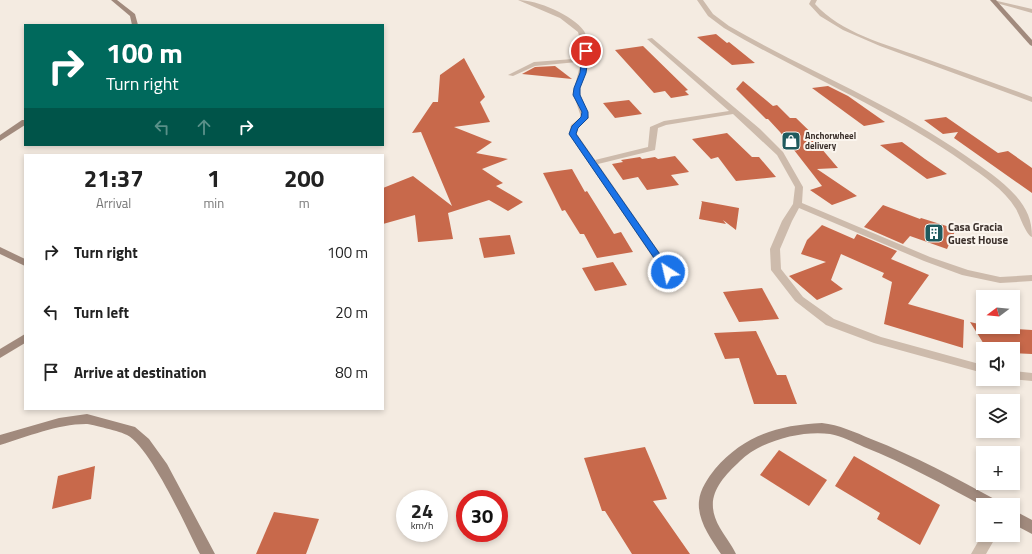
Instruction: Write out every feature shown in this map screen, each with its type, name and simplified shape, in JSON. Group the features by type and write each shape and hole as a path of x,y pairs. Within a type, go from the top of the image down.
{"street":[{"path":"114,0 133,16 134,24"},
{"path":"521,0 563,18 578,28 583,40 586,60 577,88 577,95 585,112 584,118 572,130 575,140 668,272"},
{"path":"700,0 705,11 729,27 786,59 873,102 916,126 957,153 993,180 1013,198 1025,215 1032,234"},
{"path":"814,0 812,4 822,15 845,29 882,45 1011,91 1032,100"},
{"path":"994,1 1032,11"},
{"path":"994,1 1032,44"},
{"path":"650,40 734,112 780,154 799,187 797,204 787,221 775,249 776,270 799,299 830,322 878,340 976,367"},
{"path":"511,75 534,64 586,60"},
{"path":"592,163 652,148 654,128 664,123 734,112"},
{"path":"0,139 24,123"},
{"path":"797,204 927,260 966,273 1000,280 1032,278"},
{"path":"0,250 24,262"},
{"path":"0,354 24,339"},
{"path":"1020,376 1032,377"},
{"path":"0,440 59,423 87,419 132,431 145,442 162,468 208,554"},
{"path":"729,554 707,517 705,498 712,480 750,445 783,434 810,429 830,429 885,450 980,498"},
{"path":"1020,520 1032,528"},
{"path":"978,554 986,542"}],"building":[{"path":"716,34 727,43 729,42 755,63 732,65 697,37"},
{"path":"643,46 688,90 685,91 689,95 671,98 665,91 654,93 615,50"},
{"path":"464,58 485,97 480,102 490,122 454,127 492,142 476,153 508,159 482,169 503,183 496,186 523,202 508,211 489,200 448,213 453,239 418,242 415,215 384,224 384,188 413,176 452,206 421,132 412,133 433,102 438,102 440,75"},
{"path":"555,66 572,79 522,74 535,67"},
{"path":"743,81 773,106 777,105 790,118 796,118 826,147 821,148 838,168 817,169 857,196 832,205 810,190 822,186 780,132 736,89"},
{"path":"828,86 848,96 885,122 864,126 812,88"},
{"path":"629,100 642,114 615,118 603,103"},
{"path":"946,117 998,153 1008,151 1032,168 1032,193 954,138 958,132 943,134 924,120"},
{"path":"727,133 752,157 759,157 776,177 736,181 718,157 711,159 692,139"},
{"path":"902,142 947,174 927,179 880,145"},
{"path":"675,156 689,172 671,175 679,185 647,190 638,177 623,180 612,164 623,162 621,160 640,157 642,159 655,157 658,159"},
{"path":"572,169 585,192 587,191 614,234 621,232 633,252 597,258 584,234 580,234 565,210 562,211 543,173"},
{"path":"701,201 739,208 736,230 723,220 726,224 699,219"},
{"path":"883,205 920,219 921,218 956,229 947,249 910,236 903,244 864,227"},
{"path":"822,225 854,239 857,234 897,251 891,259 929,275 908,304 964,320 963,348 884,324 892,282 882,277 884,273 841,254 831,280 843,289 817,300 789,276 826,262 801,254 807,240"},
{"path":"510,235 515,254 484,258 479,238"},
{"path":"613,262 627,285 595,291 582,268"},
{"path":"762,288 779,319 739,322 723,292"},
{"path":"970,322 976,323 976,332"},
{"path":"1020,329 1032,330 1032,354 1020,353 1020,342 983,342 978,334 1020,334"},
{"path":"756,331 777,375 786,375 797,404 754,404 739,358 725,359 714,333"},
{"path":"645,447 667,499 653,501 690,554 632,554 605,511 602,511 584,458"},
{"path":"779,450 827,480 809,506 760,475"},
{"path":"854,456 940,505 920,545 877,519 880,513 835,486"},
{"path":"95,466 91,499 52,509 58,476"},
{"path":"274,512 319,519 306,554 256,554"}],"place":[{"name":"Anchorwheel delivery","path":"791,141"},
{"name":"Casa Gracia Guest House","path":"934,233"}],"route":[{"path":"586,51 586,61 577,88 577,98 585,112 582,122 572,130 575,140 668,272"}]}
